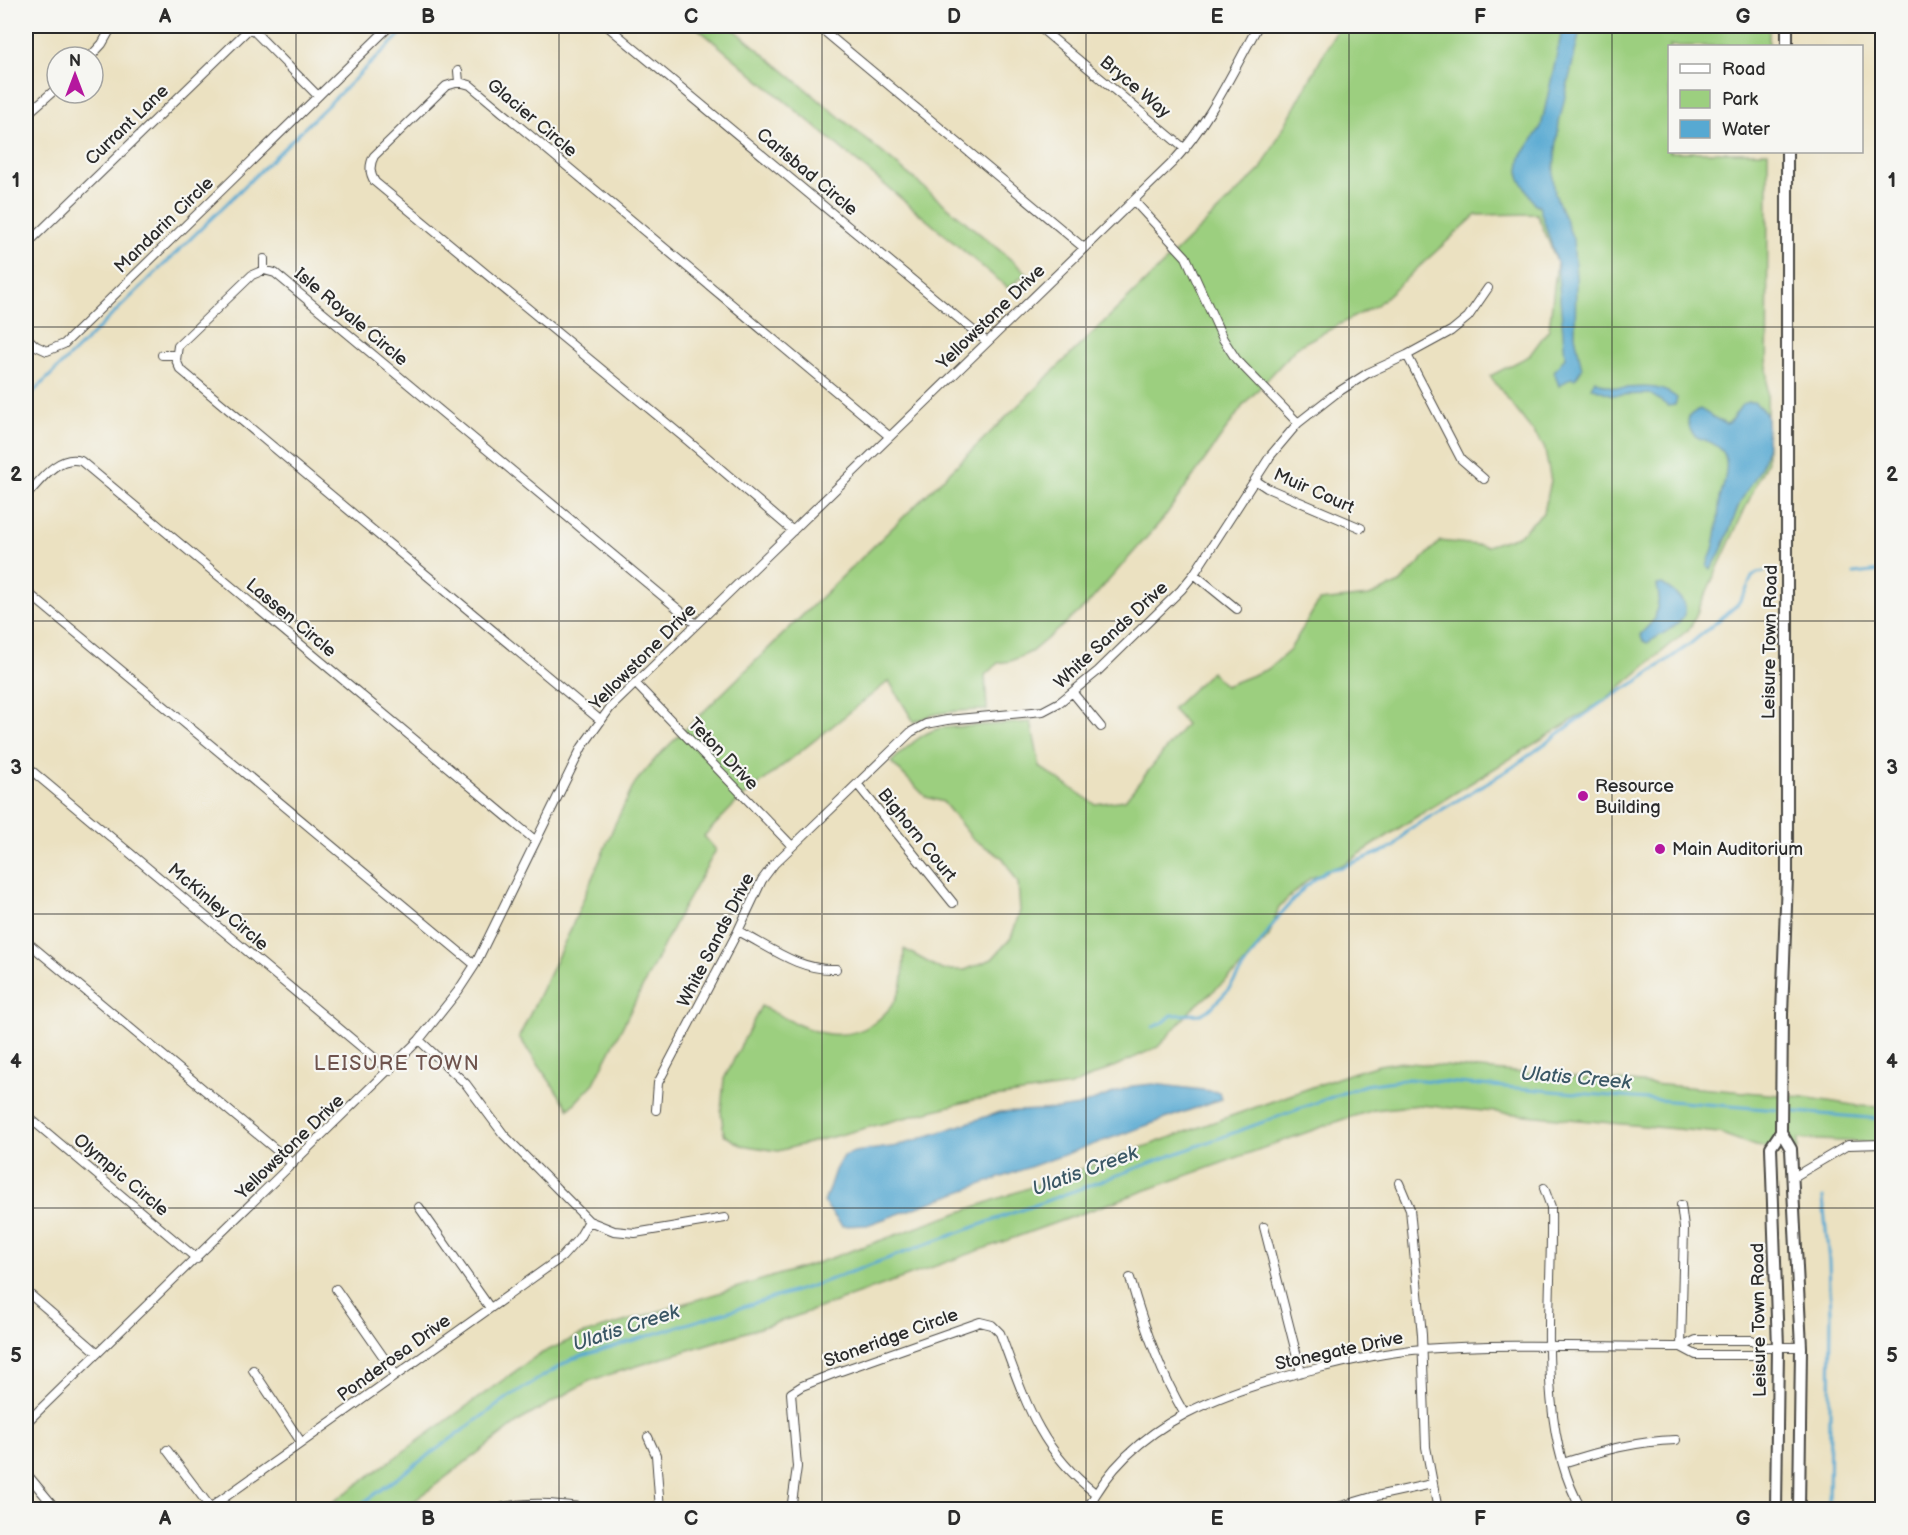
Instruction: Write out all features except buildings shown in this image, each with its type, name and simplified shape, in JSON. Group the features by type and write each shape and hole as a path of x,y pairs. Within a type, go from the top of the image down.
{"main road":[{"path":"1787,26 1787,45"},
{"name":"Leisure Town Road","path":"1776,1509 1778,1347 1771,1147 1780,1132 1787,879 1787,153"},
{"name":"Leisure Town Road","path":"1780,1132 1791,1149 1802,1347 1799,1509"}],"street":[{"path":"100,45 110,30 109,26"},
{"path":"250,26 318,96"},
{"name":"Currant Lane","path":"26,246 250,26"},
{"name":"Mandarin Circle","path":"26,337 36,346 47,351 64,344 390,26"},
{"name":"Carlsbad Circle","path":"607,26 987,342"},
{"path":"818,26 1084,248"},
{"name":"Bryce Way","path":"1038,26 1185,149"},
{"name":"Yellowstone Drive","path":"26,1423 419,1041 475,965 582,747 600,720 635,683 1185,149 1209,116 1258,26"},
{"path":"458,72 459,82"},
{"name":"Glacier Circle","path":"370,168 374,156 446,86 459,82 470,85 889,436"},
{"path":"26,115 45,98"},
{"path":"359,168 370,168 371,177 378,185 678,432 793,531"},
{"path":"1134,201 1186,256 1223,339 1236,359 1298,423"},
{"path":"264,259 264,270 252,275 178,346 177,365 187,376 600,720"},
{"name":"Isle Royale Circle","path":"264,270 275,273 696,624"},
{"name":"White Sands Drive","path":"656,1110 658,1083 738,931 762,880 791,845 911,732 926,724 969,717 1043,711 1073,693 1182,590 1271,455 1298,423 1335,393 1368,373 1451,331 1468,317 1488,288"},
{"path":"162,355 176,355"},
{"path":"1407,355 1461,459 1484,479"},
{"name":"Lassen Circle","path":"26,496 70,455 82,462 536,841"},
{"name":"Muir Court","path":"1255,480 1267,488 1361,528"},
{"path":"1194,574 1237,609"},
{"path":"26,591 475,965"},
{"name":"Teton Drive","path":"635,683 791,845"},
{"path":"1073,693 1101,727"},
{"name":"McKinley Circle","path":"26,766 390,1071"},
{"name":"Bighorn Court","path":"858,784 953,903"},
{"path":"738,931 805,966 819,970 836,969"},
{"path":"26,940 293,1164"},
{"path":"419,1041 466,1084 504,1134 589,1221 614,1231 636,1233 725,1218"},
{"name":"Olympic Circle","path":"26,1115 197,1258"},
{"path":"1792,1178 1848,1145 1882,1144"},
{"path":"1399,1183 1410,1209 1422,1349 1426,1447 1438,1509"},
{"path":"1544,1188 1551,1208 1550,1347 1553,1422 1563,1463 1582,1509"},
{"path":"1681,1206 1684,1228 1682,1347"},
{"path":"419,1208 490,1308"},
{"name":"Ponderosa Drive","path":"208,1508 562,1257 579,1238 589,1221"},
{"path":"1264,1227 1301,1372"},
{"path":"1130,1278 1140,1314 1175,1398 1184,1413"},
{"path":"336,1289 396,1375"},
{"path":"26,1291 98,1353"},
{"name":"Stoneridge Circle","path":"791,1509 797,1467 792,1393 802,1386 835,1373 980,1322 990,1323 1000,1333 1033,1416 1050,1447 1061,1462 1095,1493"},
{"name":"Stonegate Drive","path":"1087,1509 1095,1493 1121,1462 1152,1433 1184,1413 1230,1393 1301,1372 1362,1358 1422,1349 1490,1346 1682,1347 1696,1340 1752,1340 1764,1347 1802,1347"},
{"name":"Stonegate Drive","path":"1682,1347 1696,1355 1754,1355 1764,1347"},
{"path":"253,1370 301,1443"},
{"path":"648,1437 656,1455 660,1509"},
{"path":"1563,1463 1624,1445 1649,1440 1676,1440"},
{"path":"167,1450 208,1508"},
{"path":"26,1473 57,1509"},
{"path":"1328,1509 1432,1484"},
{"path":"494,1509 512,1504 540,1503 607,1509"}],"green space":[{"path":"695,26 730,26 1027,273 1008,288"},
{"path":"1339,26 1769,26 1769,45 1668,45 1668,153 1768,153 1767,461 1690,628 1605,700 1346,863 1309,879 1279,907 1269,936 1237,971 1192,1009 1158,1047 1071,1086 973,1100 778,1151 741,1145 724,1135 721,1111 724,1079 761,1006 816,1031 845,1034 859,1031 882,1017 898,996 903,982 904,949 942,970 965,970 992,959 1011,938 1020,911 1018,883 1003,858 973,839 943,802 926,797 891,762 914,742 940,728 1031,722 1040,767 1095,804 1125,800 1186,724 1172,709 1211,672 1225,686 1268,669 1289,651 1319,601 1369,596 1400,583 1440,541 1487,546 1518,536 1544,512 1551,481 1544,446 1490,376 1529,356 1549,329 1557,262 1537,214 1476,215 1377,305 1298,346 1242,407 1163,519 1086,606 1031,652 1011,661 998,663 985,675 987,710 941,713 914,722 889,681 737,802 704,836 716,850 678,917 594,1083 569,1109 519,1037 570,931 614,826 635,783 657,757 1261,169"},
{"path":"1398,1062 1803,1097 1859,1106 1882,1107 1882,1143 1798,1139 1798,1150 1755,1146 1719,1133 1420,1105 1374,1110 791,1318 589,1381 521,1420 404,1509 322,1510 538,1355 581,1335 814,1264 1352,1073"}],"water":[{"path":"1563,26 1581,26 1559,123 1553,177 1555,194 1573,239 1576,278 1575,335 1582,369 1575,379 1571,378 1559,386 1554,372 1565,357 1557,262 1539,206 1534,203 1519,177 1519,170 1521,157 1541,127"},
{"path":"1595,380 1617,388 1656,388 1677,398 1675,405 1668,406 1650,394 1612,395 1591,387"},
{"path":"1747,402 1754,402 1766,413 1768,434 1765,456 1739,505 1711,569 1707,566 1716,536 1726,461 1718,447 1692,432 1688,416 1700,409 1725,424 1729,423 1741,406"},
{"path":"1662,584 1676,594 1683,602 1685,610 1677,624 1647,643 1640,635 1655,619 1659,597 1657,585"},
{"path":"1153,1084 1219,1092 1221,1099 867,1225 842,1226 824,1203 835,1170 843,1156 854,1152 898,1146 1000,1112 1079,1106 1132,1086"}],"waterway":[{"path":"26,399 409,26"},
{"path":"1854,574 1882,571"},
{"path":"1153,1027 1172,1015 1201,1014 1210,1009 1228,990 1279,916 1304,888 1326,870 1342,867 1394,847 1408,830 1513,767 1601,703 1641,679 1690,644 1737,605 1752,577 1764,572"},
{"name":"Ulatis Creek","path":"353,1510 510,1396 572,1359 812,1286 1365,1085 1409,1079 1777,1110"},
{"name":"Ulatis Creek","path":"1784,1111 1882,1119"},
{"path":"1823,1198 1831,1313 1829,1510"}],"place":[{"name":"Resource Building","path":"1583,796"},
{"name":"Main Auditorium","path":"1660,849"}],"district":[{"name":"LEISURE TOWN","path":"397,1064"}]}
